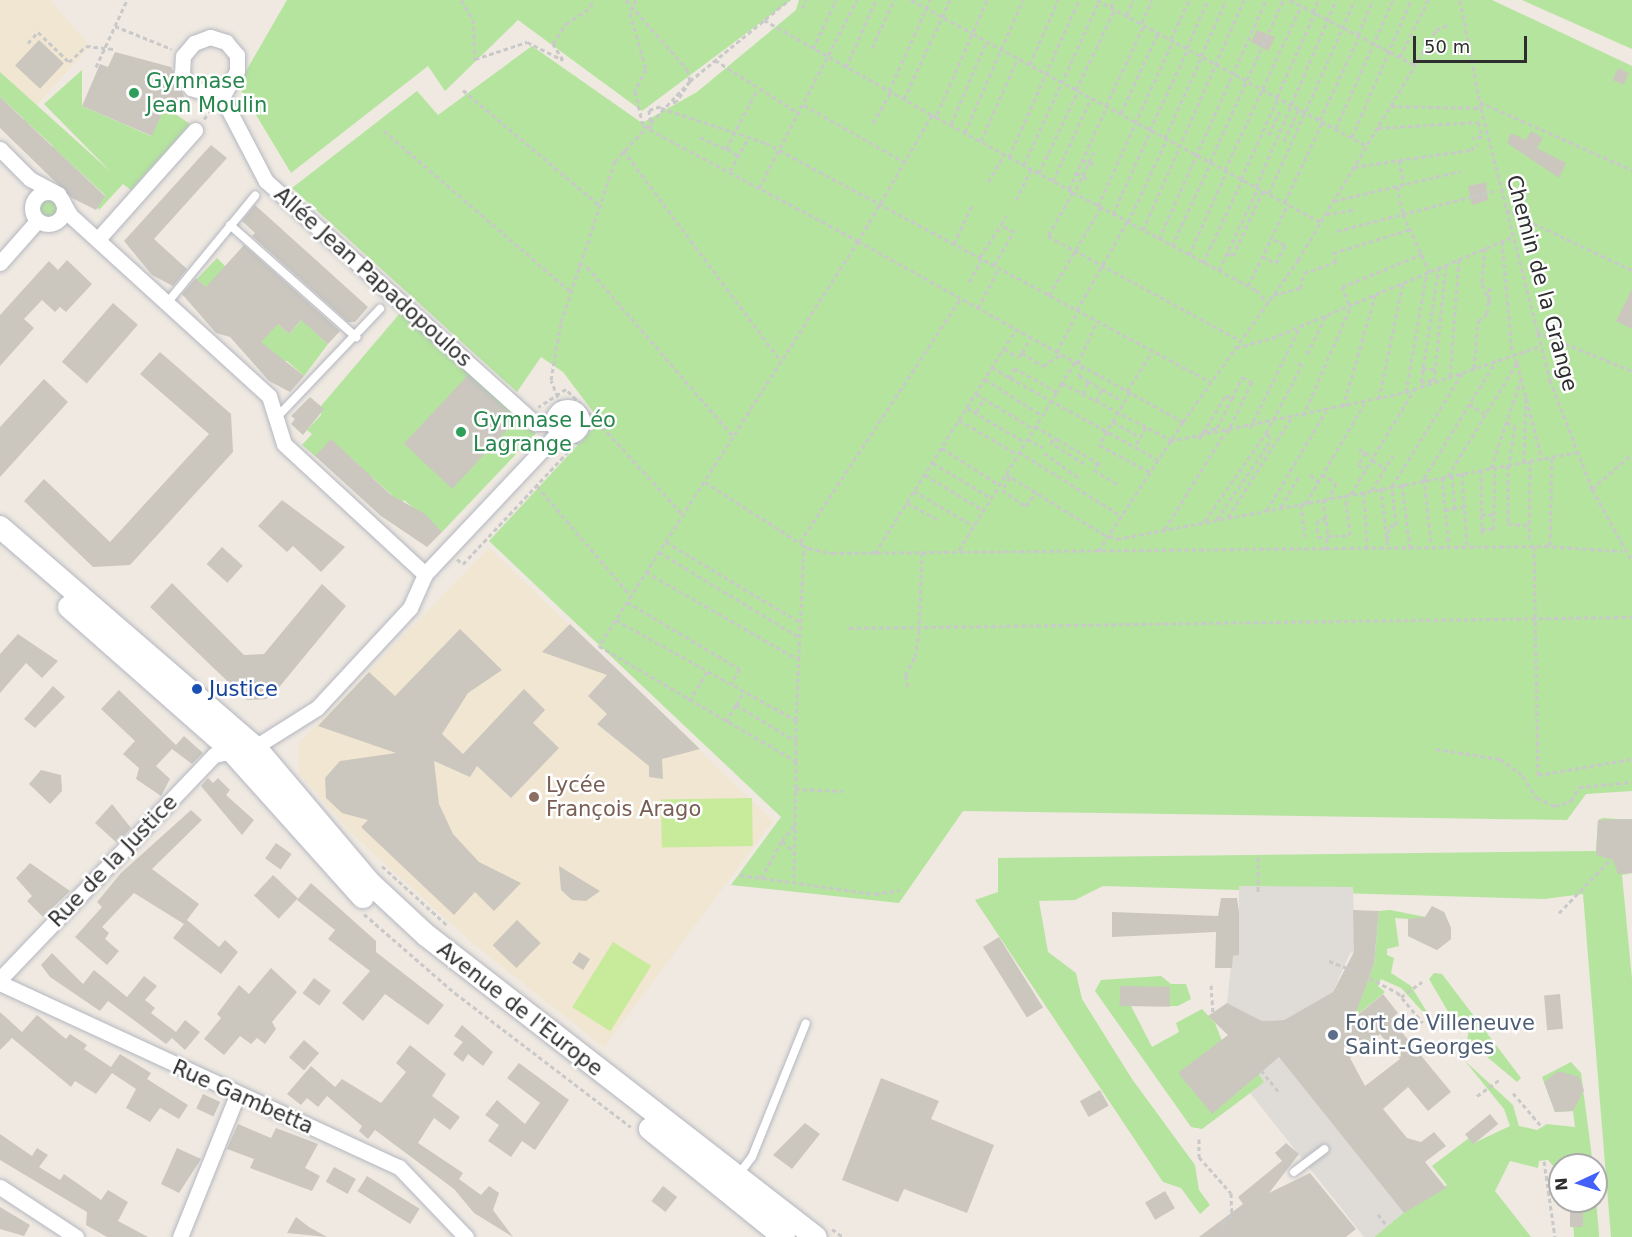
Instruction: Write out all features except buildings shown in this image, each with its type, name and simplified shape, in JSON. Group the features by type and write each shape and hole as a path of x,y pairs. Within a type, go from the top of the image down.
{"main road":[{"name":"Avenue de l'Europe","path":"0,527 255,747 370,883 426,935 731,1184 784,1237"},
{"name":"Avenue de l'Europe","path":"0,547 230,749 369,902 731,1184 819,1230"}],"street":[{"name":"Allée Jean Papadopoulos","path":"222,96 266,181 535,423 559,422"},
{"path":"98,239 195,130"},
{"path":"0,149 30,179 62,200 64,212 57,222 38,220"},
{"path":"30,179 35,199 33,211 38,220"},
{"path":"35,199 52,192 62,200 98,239 269,396 278,416 284,444 424,573"},
{"path":"0,263 38,220"},
{"path":"230,749 255,747 317,708 410,608 424,573 559,422"},
{"name":"Rue de la Justice","path":"0,979 214,755 230,749"},
{"name":"Rue Gambetta","path":"0,983 237,1095 399,1167 466,1237"},
{"path":"180,1237 237,1095"},
{"path":"0,1187 76,1237"}],"lane":[{"path":"166,303 255,196"},
{"path":"230,225 356,337"},
{"path":"278,416 356,337 380,309"},
{"path":"731,1184 752,1156 806,1023"},
{"path":"1294,1172 1324,1149"}],"path":[{"path":"96,66 127,0"},
{"path":"461,0 472,19 475,59 527,42 563,60 553,44 592,0"},
{"path":"626,0 681,59 690,81"},
{"path":"636,0 632,7 646,69 642,86 635,91 643,126"},
{"path":"559,422 551,380 570,291 598,204 623,150 643,126 690,81 789,0"},
{"path":"802,8 806,0"},
{"path":"813,49 836,0"},
{"path":"759,188 782,151 857,0"},
{"path":"846,67 876,0"},
{"path":"872,48 894,0"},
{"path":"911,0 1321,222"},
{"path":"873,123 890,92 930,0"},
{"path":"904,99 950,0"},
{"path":"796,761 689,701 599,646 882,204 934,116 987,0"},
{"path":"964,132 1023,0"},
{"path":"1030,64 1058,0"},
{"path":"988,182 1007,156 1079,0"},
{"path":"1024,165 1098,0 1367,146"},
{"path":"1039,173 1113,8 1114,0"},
{"path":"1126,15 1133,0"},
{"path":"1068,189 1107,106 1152,0"},
{"path":"1049,295 1076,251 1099,206 1189,0"},
{"path":"1113,214 1208,0"},
{"path":"1022,353 1043,366 1059,353 1077,310 1128,222 1226,0"},
{"path":"1143,231 1245,0"},
{"path":"1159,239 1266,0"},
{"path":"1172,246 1283,0"},
{"path":"1290,0 1300,3 1415,65"},
{"path":"1203,263 1273,108 1318,0"},
{"path":"1219,271 1336,0"},
{"path":"1269,193 1355,0"},
{"path":"1248,286 1271,238 1373,0"},
{"path":"1336,128 1393,0"},
{"path":"1352,137 1411,0"},
{"path":"1400,57 1428,0"},
{"name":"Chemin de la Grange","path":"1460,0 1481,108 1540,346 1593,489 1622,550 1632,561"},
{"path":"1189,255 1300,3"},
{"path":"764,20 890,92 1248,286 1268,303"},
{"path":"1098,552 1183,422 1274,295 1334,201 1436,30 1448,25"},
{"path":"115,26 173,49"},
{"path":"28,43 38,32 69,62 86,46 106,46 116,49"},
{"path":"1121,114 1158,33"},
{"path":"951,124 987,41"},
{"path":"981,142 1018,58"},
{"path":"715,60 757,90 800,114"},
{"path":"463,90 598,204"},
{"path":"726,149 757,90"},
{"path":"195,130 222,96"},
{"path":"1053,181 1092,98"},
{"path":"1480,102 1632,170"},
{"path":"804,105 906,163"},
{"path":"1391,106 1481,108"},
{"path":"650,129 655,127 649,110 663,107 782,151 1211,382"},
{"path":"1273,108 1287,114"},
{"path":"1284,141 1299,109"},
{"path":"1269,135 1280,111"},
{"path":"1378,128 1478,122 1482,137 1472,138"},
{"path":"643,126 962,298 1183,422"},
{"path":"384,130 570,291"},
{"path":"1262,132 1277,138"},
{"path":"700,137 738,156"},
{"path":"729,172 748,138"},
{"path":"1354,166 1471,150 1478,144"},
{"path":"623,150 781,361"},
{"path":"1094,152 1083,177 1048,236 1240,341"},
{"path":"1082,160 1095,165"},
{"path":"1399,160 1404,185"},
{"path":"1016,200 1031,169"},
{"path":"1334,201 1460,171"},
{"path":"1076,173 1088,179"},
{"path":"1398,186 1403,214 1428,271 1406,392"},
{"path":"1227,253 1233,256 1263,191"},
{"path":"1337,231 1493,191"},
{"path":"954,244 972,205"},
{"path":"1326,214 1356,210"},
{"path":"1506,210 1632,270"},
{"path":"969,282 1006,216"},
{"path":"994,265 1014,232 1001,225"},
{"path":"1274,295 1300,288 1304,273 1336,262 1333,253 1411,229"},
{"path":"1236,348 1300,326 1512,237"},
{"path":"1262,256 1276,263 1285,245 1271,238"},
{"path":"1502,241 1513,354 1542,459"},
{"path":"1485,248 1482,284 1490,302"},
{"path":"1303,416 1350,304 1342,287 1422,254"},
{"path":"1450,377 1460,258"},
{"path":"578,264 587,267 733,436"},
{"path":"1433,381 1446,264"},
{"path":"1439,267 1420,382 1450,377 1540,346"},
{"path":"978,308 999,268"},
{"path":"1379,399 1403,282"},
{"path":"1474,368 1478,321 1487,314 1490,285"},
{"path":"1342,407 1376,293"},
{"path":"799,542 962,298"},
{"path":"1307,354 1328,314"},
{"path":"1036,492 1026,506 1002,490 1018,453 1077,363 1097,321"},
{"path":"1250,428 1300,326"},
{"path":"874,554 1016,329"},
{"path":"1537,332 1549,332 1632,371"},
{"path":"1004,348 1018,357 1028,342"},
{"path":"1150,472 1099,445 1152,352"},
{"path":"1431,542 1423,480 1496,360"},
{"path":"1204,521 1272,423 1302,365 1295,361"},
{"path":"1455,508 1450,475 1517,363"},
{"path":"1083,366 1079,376 1121,400"},
{"path":"992,367 1158,460"},
{"path":"1010,378 1016,369 1057,392"},
{"path":"1422,369 1434,369"},
{"path":"1387,540 1390,526 1396,525 1392,486 1463,372"},
{"path":"1165,529 1226,433 1252,382 1242,377 1217,428 1203,431"},
{"path":"1480,470 1481,531 1493,529 1493,467 1521,378"},
{"path":"985,379 1042,416"},
{"path":"1083,394 1088,381"},
{"path":"1062,383 1171,440 1199,439 1364,403 1414,390 1433,381"},
{"path":"1096,401 1102,389"},
{"path":"1352,494 1414,390"},
{"path":"975,394 1103,466"},
{"path":"1199,439 1226,395 1232,399"},
{"path":"1524,462 1526,396"},
{"path":"976,412 984,399"},
{"path":"1306,503 1364,403"},
{"path":"1469,404 1485,414"},
{"path":"967,408 1043,447"},
{"path":"1267,510 1326,411"},
{"path":"1228,517 1291,418"},
{"path":"959,420 1122,516"},
{"path":"597,421 683,515"},
{"path":"1112,422 1140,437"},
{"path":"1506,423 1515,426 1508,465 1508,524 1529,525"},
{"path":"1135,447 1146,427"},
{"path":"1217,519 1267,446 1270,436 1266,433"},
{"path":"1057,439 1050,442 1084,464"},
{"path":"942,448 999,485"},
{"path":"1359,449 1385,468"},
{"path":"1365,452 1358,465 1366,470"},
{"path":"1008,475 1108,536 1117,539 1578,452"},
{"path":"1044,453 1079,478"},
{"path":"1593,489 1632,453"},
{"path":"1372,490 1393,455"},
{"path":"1550,546 1552,457"},
{"path":"1529,539 1530,461"},
{"path":"933,463 991,498"},
{"path":"1098,463 1094,470 1119,485"},
{"path":"1462,473 1467,547"},
{"path":"1281,507 1300,474"},
{"path":"1322,474 1336,483 1329,498"},
{"path":"925,475 983,510"},
{"path":"959,550 999,485 1008,475"},
{"path":"1310,476 1318,481"},
{"path":"1442,477 1449,548"},
{"path":"704,481 804,545 832,553 874,554 959,550 1098,552 1326,550 1534,546 1622,550"},
{"path":"1402,484 1410,548"},
{"path":"537,486 631,596"},
{"path":"1381,488 1388,549"},
{"path":"915,491 974,526"},
{"path":"1364,492 1367,549"},
{"path":"1326,519 1318,520 1318,537 1350,535 1345,495"},
{"path":"1323,499 1326,519 1326,550"},
{"path":"907,502 938,519"},
{"path":"1301,504 1305,537"},
{"path":"1445,510 1464,507"},
{"path":"1481,514 1494,515"},
{"path":"666,542 798,621"},
{"path":"794,883 797,636 804,545"},
{"path":"1534,546 1538,775 1632,759"},
{"path":"659,552 797,636"},
{"path":"908,687 905,675 915,657 919,631 921,552"},
{"path":"646,572 797,659"},
{"path":"627,602 740,669 731,684"},
{"path":"849,628 919,631 1632,617"},
{"path":"616,620 796,720"},
{"path":"689,701 708,671"},
{"path":"726,722 744,691"},
{"path":"736,705 796,741"},
{"path":"1436,749 1500,759 1523,776 1537,798 1556,806 1571,801 1580,787 1632,782"},
{"path":"795,789 843,791"},
{"path":"761,878 782,841 795,824"},
{"path":"782,841 794,852"},
{"path":"1258,857 1258,892"},
{"path":"1559,913 1611,859"},
{"name":"Avenue de l'Europe","path":"379,863 457,934"},
{"path":"740,875 875,894 900,890"},
{"name":"Avenue de l'Europe","path":"361,911 455,993 635,1130"},
{"path":"1329,961 1357,972"},
{"path":"1369,978 1401,997 1423,1023"},
{"path":"1401,997 1422,982"},
{"path":"1211,985 1213,1012"},
{"path":"1261,1070 1278,1091"},
{"path":"1477,1096 1499,1080"},
{"path":"1513,1093 1542,1127"},
{"path":"1199,1139 1199,1158 1231,1193 1232,1216 1223,1222 1220,1237"},
{"path":"1544,1161 1555,1237"},
{"path":"1378,1214 1388,1226"},
{"path":"819,1230 842,1237"}],"shaded area":[{"path":"0,0 50,0 90,46 36,106 0,72"},
{"name":"Lycée François Arago","path":"489,548 773,821 604,1047 476,946 353,835 299,773 298,744"},
{"path":"1239,886 1353,887 1354,940 1363,952 1350,953 1333,992 1284,1020 1262,1021 1227,1003 1232,956 1239,955"},
{"path":"1280,1055 1406,1211 1374,1237 1364,1237 1250,1093 1264,1082 1258,1073"}],"green space":[{"path":"287,0 791,0 642,111 518,20 445,91 428,66 291,173 238,85"},
{"path":"799,0 1492,0 1632,66 1632,791 1586,794 1567,820 963,811 899,903 731,885 781,817 489,541 600,421 563,372 541,357 517,392 292,188 417,91 438,115 532,46 642,123 697,92 796,10"},
{"path":"1522,0 1632,0 1632,49"},
{"path":"82,70 82,106 151,136 165,107 190,124 131,190 123,184 99,210 96,205 105,195 57,151 38,163 53,146 29,124 13,140 9,137 24,119 0,97 0,72 111,172 44,104"},
{"path":"48,200 54,203 57,209 54,215 48,218 42,215 39,209 42,203"},
{"path":"217,258 225,266 220,272 289,334 312,308 315,332 328,344 304,376 287,361 253,359 258,335 197,279"},
{"path":"401,312 536,433 442,532 404,500 388,516 396,499 372,477 356,494 360,466 350,457 315,456 302,445 312,434 307,430 321,415 321,406"},
{"path":"569,414 575,417 578,423 575,429 569,432 563,429 560,423 563,417"},
{"path":"752,798 753,846 662,848 661,800"},
{"path":"1603,818 1632,820 1632,873 1622,875 1632,979 1632,1237 1611,1237 1608,1153 1604,1153 1583,894 1544,899 1103,886 1075,900 1039,901 1048,952 1076,973 1082,999 1132,1079 1195,1165 1199,1190 1210,1205 1200,1214 1181,1188 1163,1182 975,900 998,892 998,858 1596,851 1598,820"},
{"path":"1390,910 1441,920 1444,912 1451,928 1451,939 1437,950 1408,936 1408,919 1395,918 1399,946 1387,949 1387,955 1394,958 1391,973 1411,986 1435,1025 1401,988 1381,979 1378,986 1385,992 1329,1038 1430,1196 1447,1185 1432,1166 1469,1138 1474,1143 1510,1126 1504,1109 1465,1061 1513,1105 1519,1126 1537,1130 1547,1124 1575,1127 1573,1111 1555,1112 1542,1077 1571,1062 1581,1073 1591,1153 1548,1153 1548,1160 1539,1161 1538,1168 1510,1161 1495,1191 1531,1237 1374,1237 1405,1211 1325,1032 1361,998 1374,964 1379,911"},
{"path":"613,942 651,966 610,1031 572,1007"},
{"path":"1434,973 1442,974 1521,1078 1517,1082 1467,1040 1469,1031 1460,1032 1429,979"},
{"path":"1161,976 1171,984 1186,984 1191,999 1178,1006 1131,1006 1152,1047 1179,1032 1176,1023 1202,1009 1215,1023 1224,1046 1243,1051 1265,1082 1202,1129 1191,1127 1095,991 1101,980"},
{"path":"1572,1213 1597,1213 1599,1237 1574,1237"}],"place":[{"name":"Gymnase Jean Moulin","path":"134,93"},
{"name":"Gymnase Léo Lagrange","path":"461,432"},
{"name":"Justice","path":"197,689"},
{"name":"Lycée François Arago","path":"534,797"},
{"name":"Fort de Villeneuve Saint-Georges","path":"1333,1035"}]}
